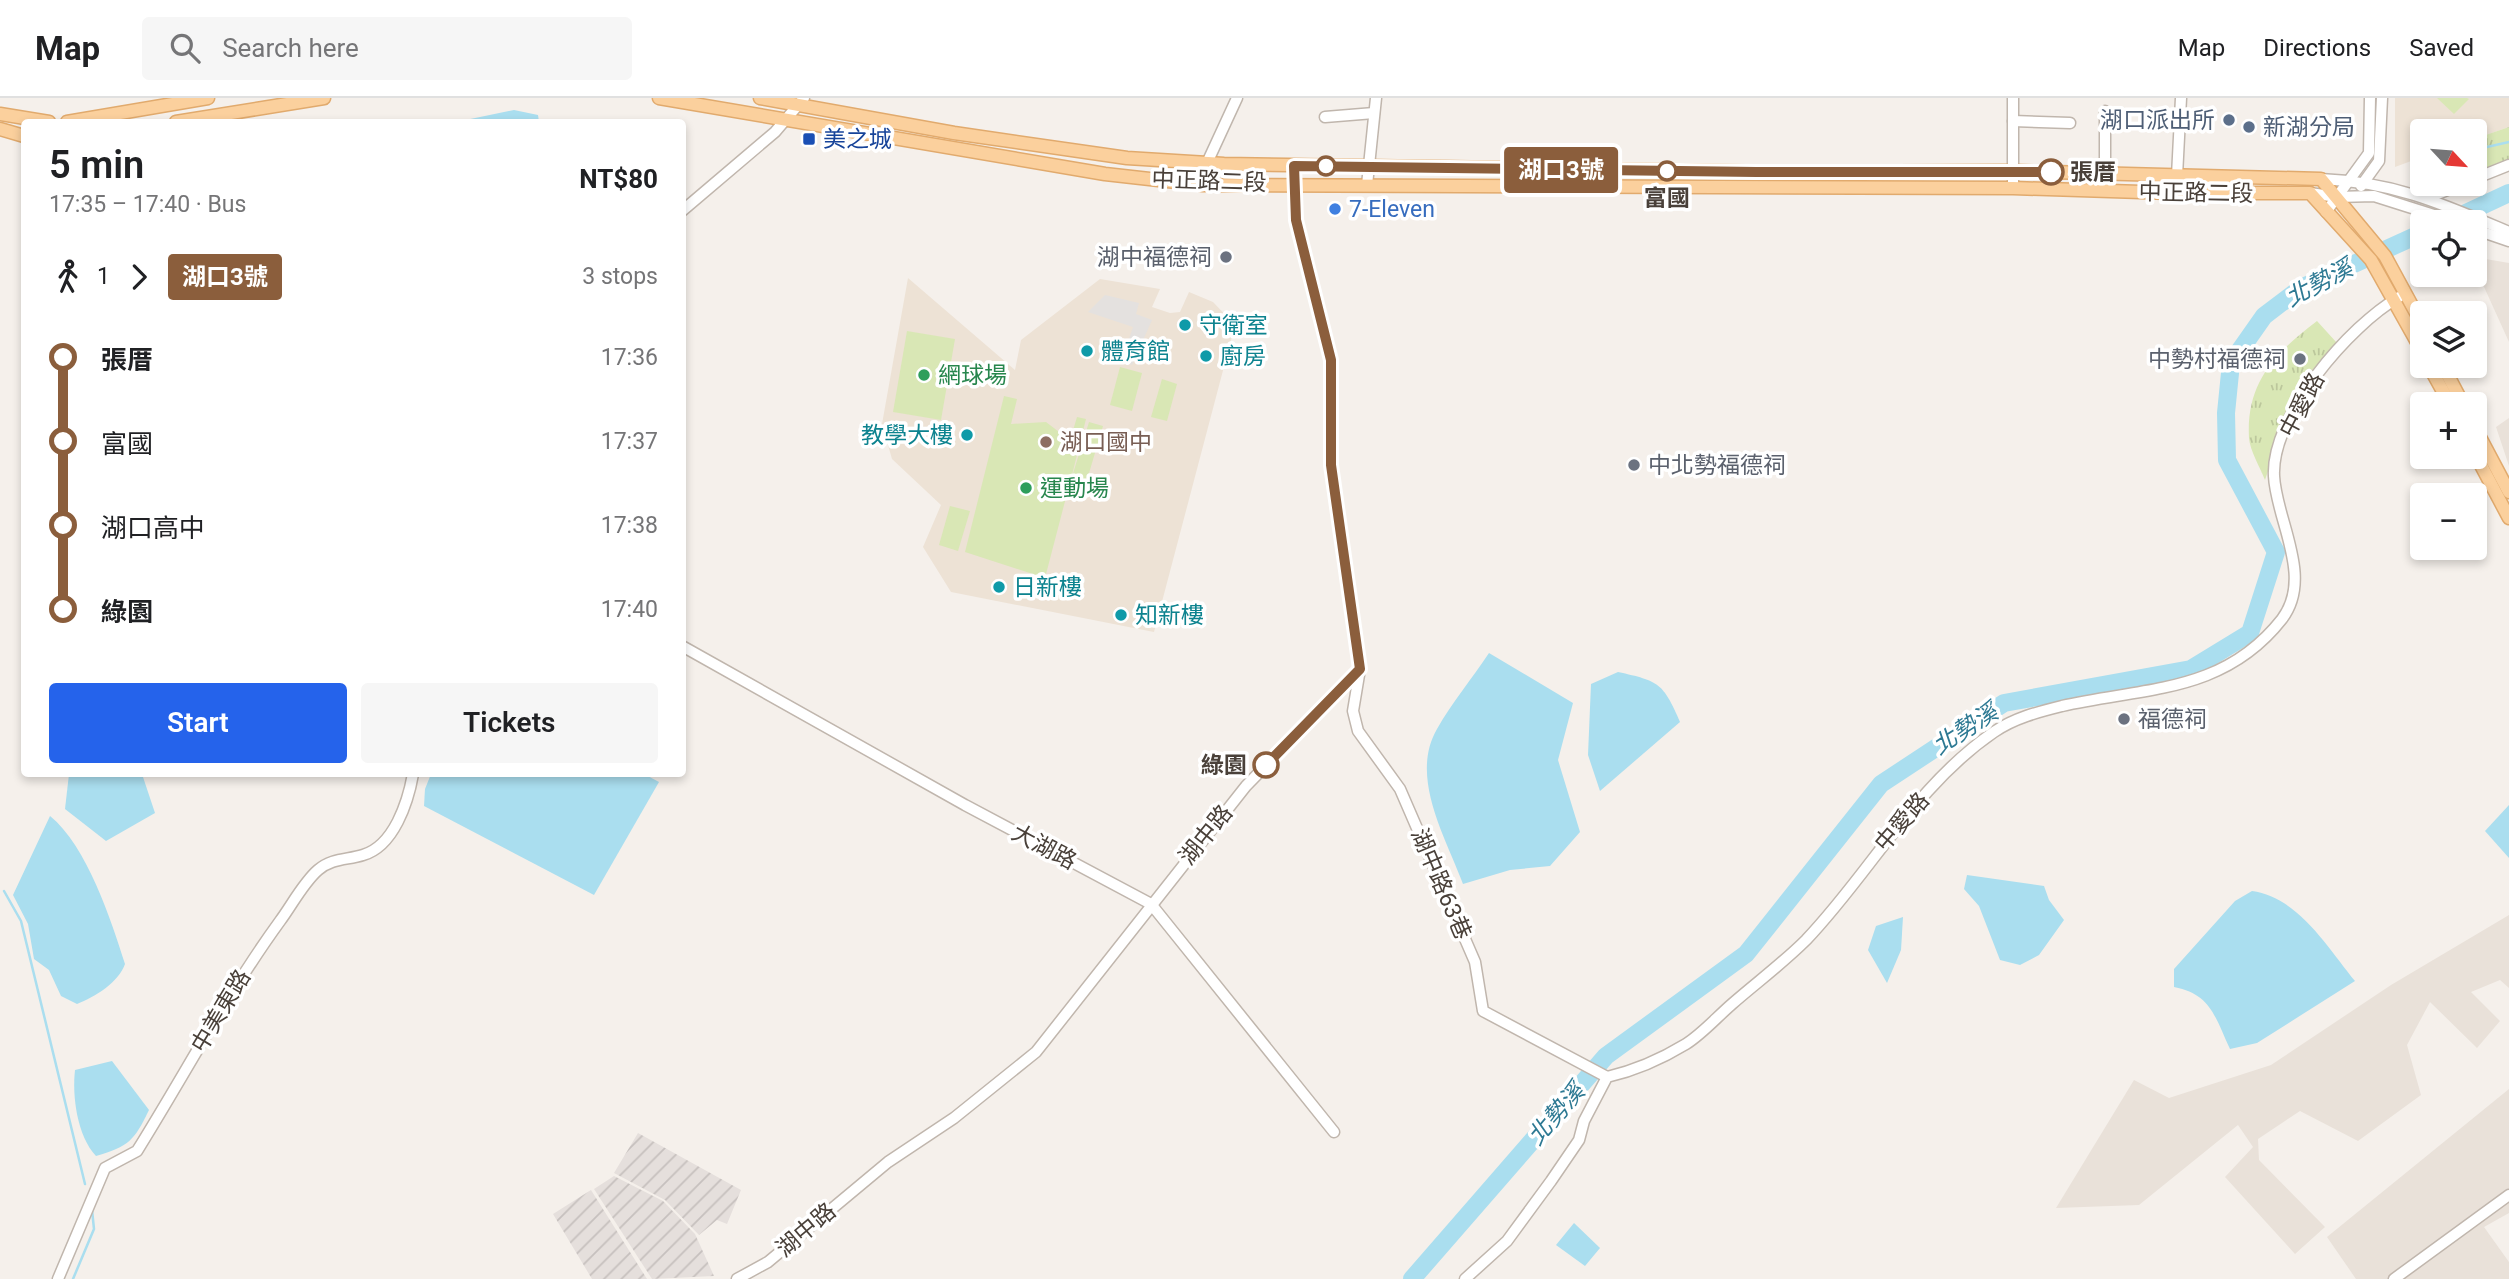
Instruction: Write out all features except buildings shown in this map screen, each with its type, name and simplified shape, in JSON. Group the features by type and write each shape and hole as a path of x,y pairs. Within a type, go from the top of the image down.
{"main road":[{"path":"85,119 208,98"},
{"path":"194,119 324,98"},
{"name":"中正路二段","path":"659,98 1105,174 1203,185 1293,183 2014,188 2309,193"},
{"name":"中正路二段","path":"769,99 800,101 1100,154 1207,163 1780,172 2013,171 2321,179"},
{"path":"0,114 31,119"},
{"path":"0,130 21,135"},
{"path":"2321,179 2385,256 2410,321"},
{"path":"2309,193 2371,260 2410,309"},
{"path":"2487,463 2509,492"},
{"path":"2487,468 2509,518"}],"street":[{"path":"1207,163 1237,98"},
{"path":"1367,185 1366,167 1376,98"},
{"path":"2013,98 2014,188"},
{"path":"2178,176 2181,98"},
{"path":"2326,212 2370,153 2370,98"},
{"path":"2345,209 2379,161 2382,98"},
{"path":"686,208 775,132 800,101"},
{"path":"2105,111 2105,174"},
{"path":"1325,117 1374,113"},
{"path":"2013,121 2070,123"},
{"path":"2487,174 2509,165"},
{"path":"1294,166 1296,220 1331,360 1331,465 1360,669"},
{"path":"2321,179 2384,185 2427,198 2509,232"},
{"path":"2309,193 2337,197 2374,196 2424,210"},
{"path":"2427,198 2432,196"},
{"path":"2487,233 2509,241"},
{"name":"中愛路","path":"1607,1077 1686,1044 1806,939 1913,807 1962,756 1996,730 2016,719 2048,710 2209,677 2246,657 2268,636 2285,614 2293,579 2289,537 2273,478 2276,457 2286,429 2311,378 2344,343 2400,296"},
{"name":"大湖路","path":"686,648 1151,904 1334,1132"},
{"name":"湖中路","path":"737,1279 768,1262 888,1163 954,1118 1036,1052 1246,786 1360,669"},
{"name":"湖中路63巷","path":"1360,669 1353,711 1358,731 1400,789 1475,962 1483,1011 1607,1077"},
{"name":"中美東路","path":"58,1279 105,1168 137,1151 251,962 318,870 340,858 363,855 382,846 396,825 412,777"},
{"path":"1465,1279 1507,1241 1551,1181 1579,1140 1584,1121 1607,1077"},
{"path":"2394,1279 2509,1195"}],"shaded area":[{"path":"2395,98 2509,98 2509,127 2487,135 2487,119 2410,119 2410,161 2395,167"},
{"path":"2487,259 2509,263 2509,342 2484,287 2487,287"},
{"name":"湖口國中","path":"908,278 1015,370 1021,340 1100,279 1160,289 1152,307 1170,313 1180,312 1189,292 1213,302 1235,325 1154,632 951,592 923,547 941,505 892,459 882,424"},
{"path":"1105,295 1139,303 1136,314 1152,320 1132,365 1122,360 1133,327 1088,312"},
{"path":"2509,418 2509,466 2496,427"},
{"path":"2509,915 2509,988 2500,980 2471,992 2500,1021 2477,1048 2430,1002 2407,1045 2421,1095 2358,1141 2300,1111 2258,1139 2259,1160 2325,1227 2295,1254 2225,1177 2253,1147 2238,1125 2139,1205 2056,1208 2134,1080 2169,1098 2271,1065 2391,985"},
{"path":"2509,1089 2509,1213 2484,1227 2509,1262 2509,1279 2356,1279 2327,1237"},
{"path":"638,1133 741,1190 727,1224 717,1220 699,1235 665,1200 614,1173"},
{"path":"614,1176 663,1201 695,1234 714,1276 652,1279 594,1189"},
{"path":"591,1190 647,1279 592,1279 553,1214"}],"green space":[{"path":"2437,98 2467,98 2469,99 2454,114"},
{"path":"2509,127 2509,160 2487,169 2487,135"},
{"path":"2317,321 2337,343 2306,377 2285,420 2265,480 2249,438 2252,401 2266,370 2276,357"},
{"name":"網球場","path":"907,331 955,339 941,420 893,412"},
{"path":"1120,367 1142,373 1132,411 1110,405"},
{"path":"1162,379 1177,384 1167,421 1151,417"},
{"path":"1004,396 1017,399 1011,424 1046,422 1067,438 1071,437 1077,417 1086,419 1070,483 1089,422 1103,426 1084,490 1069,486 1045,578 965,552"},
{"path":"950,506 970,511 958,551 939,545"}],"water":[{"path":"514,110 538,115 539,119 470,119"},
{"path":"1489,653 1573,703 1558,760 1580,832 1550,866 1510,870 1463,884 1440,827 1428,787 1429,748 1449,709"},
{"path":"1618,672 1643,678 1658,686 1669,699 1680,722 1600,791 1588,755 1591,684"},
{"path":"69,777 143,777 155,813 106,841 65,809"},
{"path":"430,777 650,777 659,782 594,895 424,806 425,789"},
{"path":"2509,805 2509,858 2485,831"},
{"path":"50,816 63,829 86,864 105,906 125,964 118,977 106,988 77,1004 61,996 49,970 34,959 28,924 13,895"},
{"path":"1967,875 2044,886 2049,900 2064,920 2039,955 2020,965 2000,960 1979,906 1964,889"},
{"path":"2252,891 2269,895 2298,913 2355,981 2257,1043 2230,1049 2204,1001 2186,990 2174,987 2174,969 2235,901"},
{"path":"1903,917 1901,950 1887,983 1868,950 1876,926"},
{"path":"112,1061 149,1110 129,1141 96,1156 84,1138 77,1115 75,1070"},
{"path":"1574,1223 1600,1248 1585,1266 1556,1245"}],"waterway":[{"path":"2487,147 2509,142"},
{"name":"北勢溪","path":"2473,210 2509,193"},
{"name":"北勢溪","path":"1412,1279 1606,1056 1746,954 1881,784 2004,703 2191,669 2250,633 2276,552 2227,460 2226,413 2231,363 2264,316 2301,288 2410,238"},
{"path":"4,891 21,921 85,1184"},
{"path":"73,1279 94,1229 92,1210"}],"bus line":[{"name":"湖口3號","path":"1266,765 1360,669 1331,465 1331,360 1296,220 1294,166 1756,172 2051,172"}],"place":[{"name":"湖口派出所","path":"2229,120"},
{"name":"新湖分局","path":"2249,127"},
{"name":"美之城","path":"809,139"},
{"name":"富國","path":"1667,171"},
{"name":"張厝","path":"2051,172"},
{"name":"7-Eleven","path":"1335,209"},
{"name":"湖中福德祠","path":"1226,257"},
{"name":"守衛室","path":"1185,325"},
{"name":"體育館","path":"1087,351"},
{"name":"廚房","path":"1206,356"},
{"name":"中勢村福德祠","path":"2300,359"},
{"name":"網球場","path":"924,375"},
{"name":"教學大樓","path":"967,435"},
{"name":"湖口國中","path":"1046,442"},
{"name":"中北勢福德祠","path":"1634,465"},
{"name":"運動場","path":"1026,488"},
{"name":"日新樓","path":"999,587"},
{"name":"知新樓","path":"1121,615"},
{"name":"福德祠","path":"2124,719"},
{"name":"綠園","path":"1266,765"}]}
